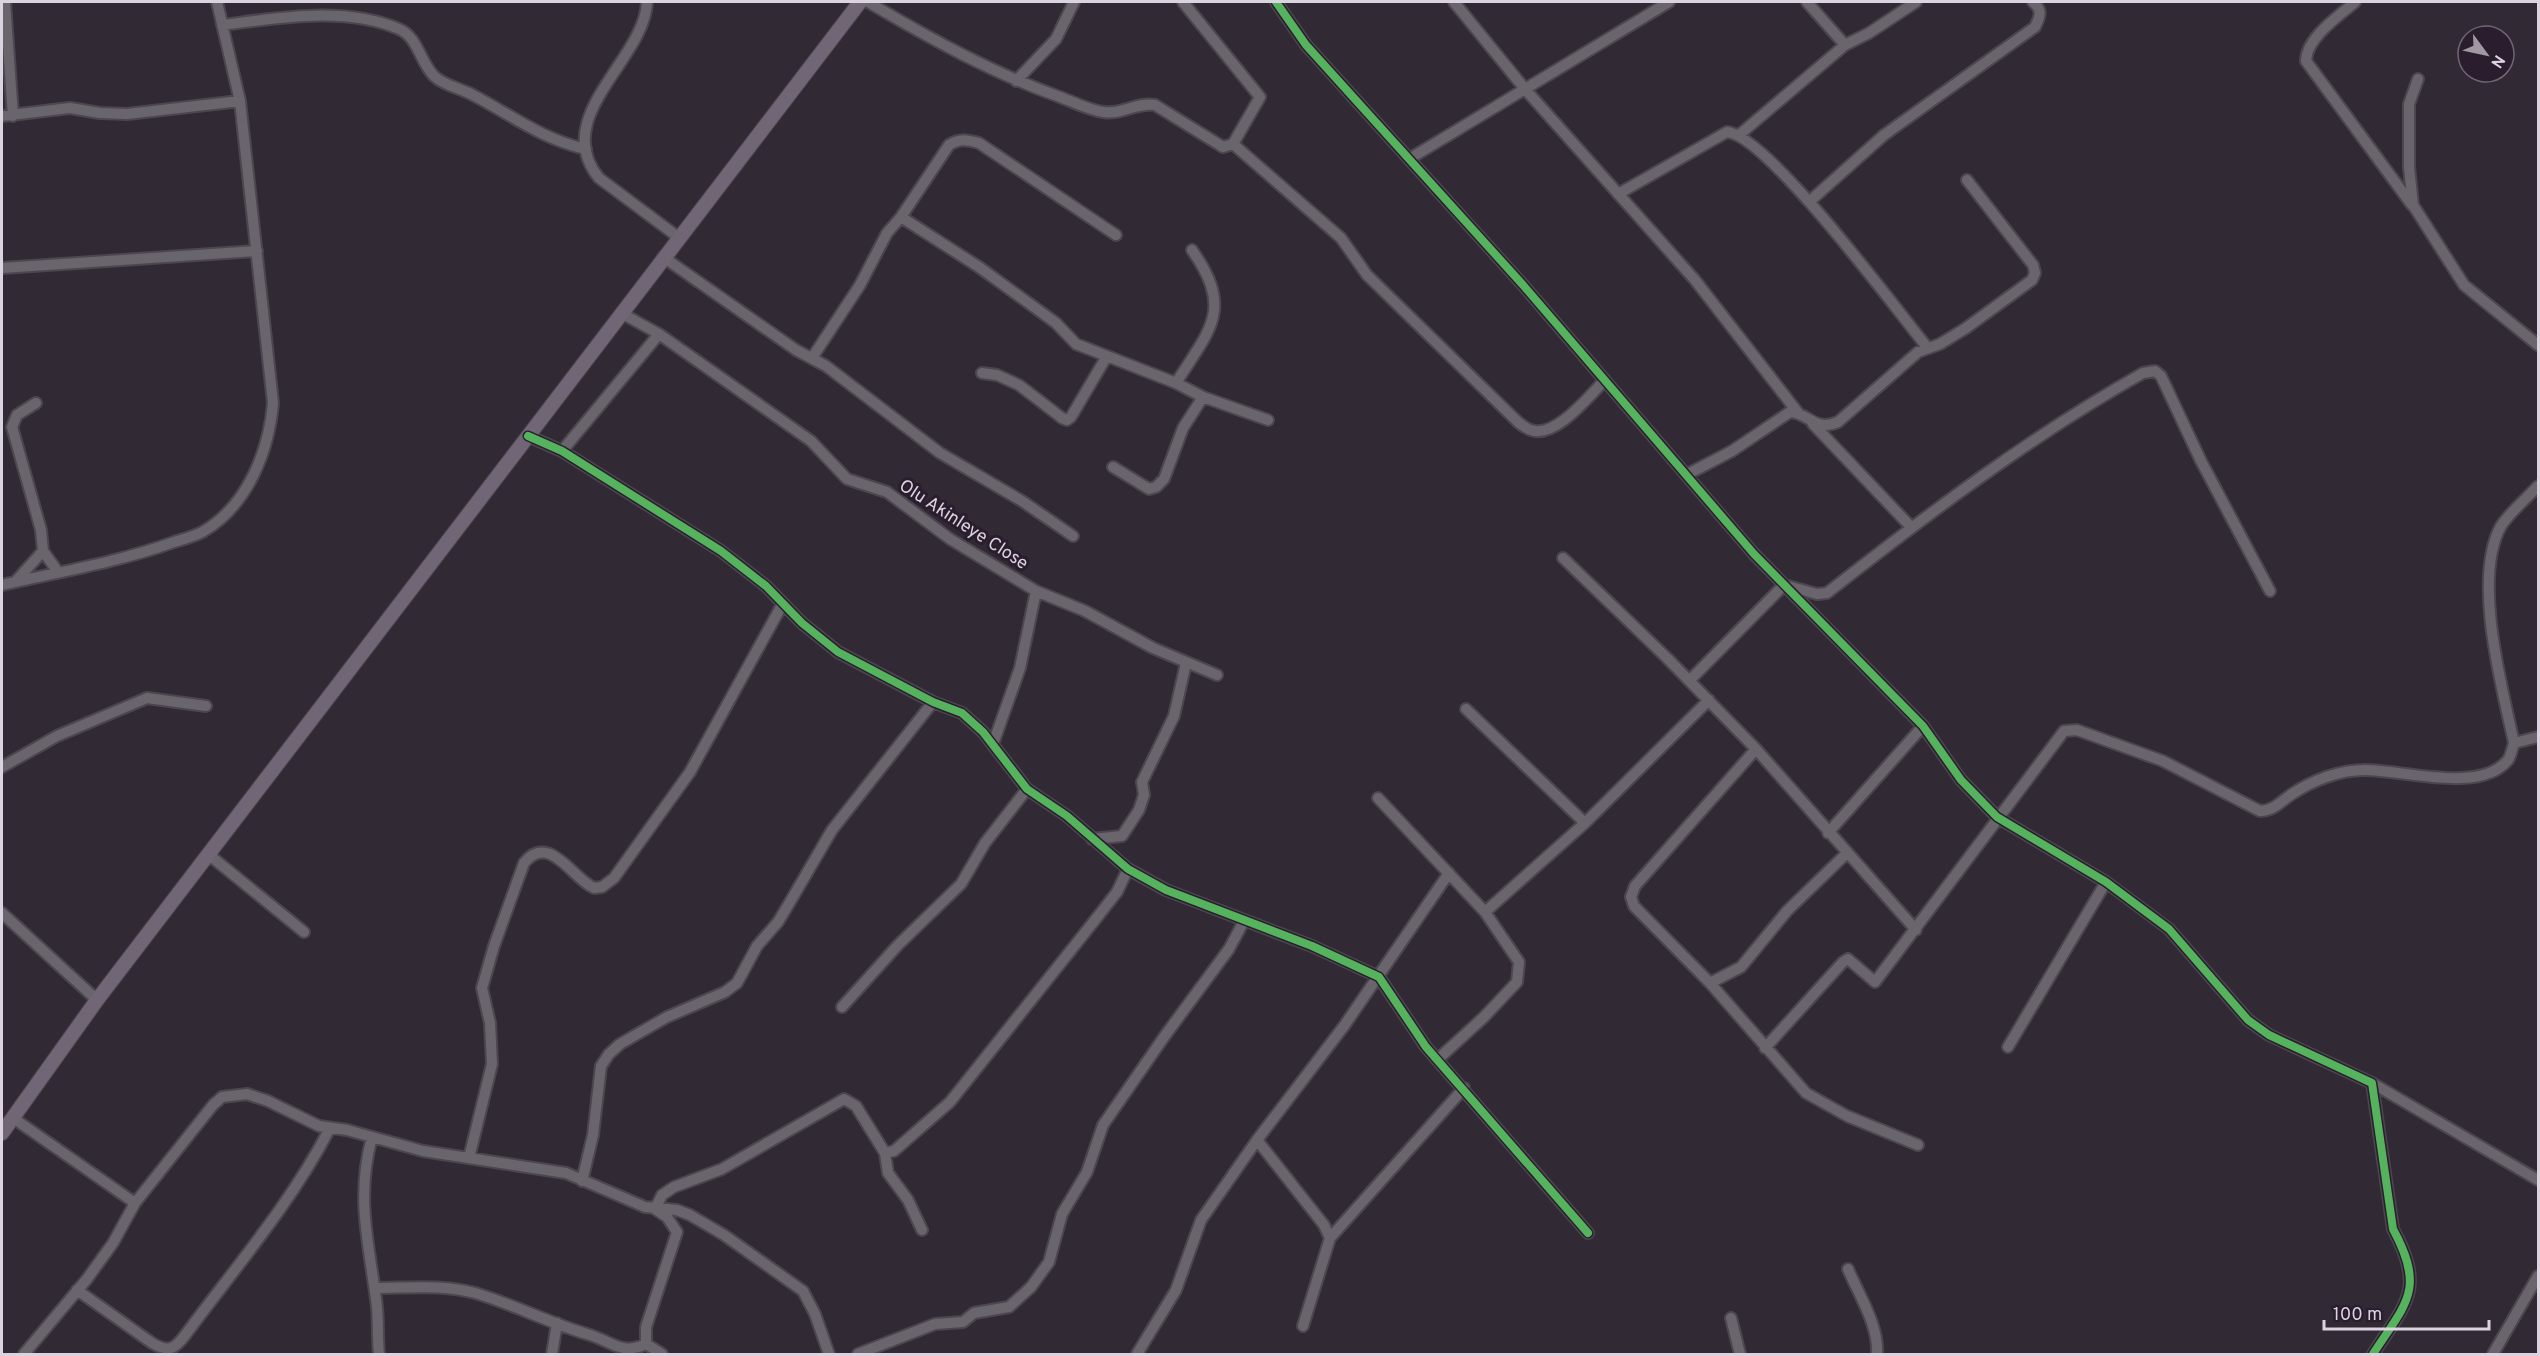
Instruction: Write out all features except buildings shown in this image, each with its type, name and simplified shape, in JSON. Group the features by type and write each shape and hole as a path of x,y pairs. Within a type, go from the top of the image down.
{"main road":[{"path":"2,1133 97,1000 623,314 678,237 860,2"}],"street":[{"path":"5,2 13,116"},
{"path":"2,585 145,553 204,531 237,502 257,467 271,430 273,403 240,101 217,2"},
{"path":"647,2 642,28 592,107 586,131 585,149 590,167 599,178 678,237"},
{"path":"868,2 910,27 1016,81 1102,112 1120,112 1143,103 1155,105 1223,147 1233,144 1260,97 1184,2"},
{"path":"1016,81 1056,39 1074,2"},
{"path":"1279,2 1306,45 1605,380 1754,554 1923,726 1961,780 1998,817 2106,882 2169,929 2248,1020 2269,1035 2372,1083 2538,1180"},
{"path":"1454,2 1525,89 1695,280 1799,414 1813,424 1911,527"},
{"path":"1409,159 1670,2"},
{"path":"1807,2 1845,45"},
{"path":"1739,135 1845,45 1869,33 1916,2"},
{"path":"1810,201 1884,135 2035,27 2040,16 2039,7 2033,2"},
{"path":"2355,2 2312,43 2306,52 2306,61 2413,205 2464,285 2538,345"},
{"path":"222,25 296,16 336,15 402,29 414,42 427,67 438,79 469,93 541,135 585,149"},
{"path":"2413,205 2409,167 2409,104 2418,79"},
{"path":"2,116 70,108 100,113 127,114 240,101"},
{"path":"1618,194 1727,132 1739,135 1810,201 1927,347"},
{"path":"812,358 860,285 886,233 901,217 949,145 957,140 979,143 1116,235"},
{"path":"1233,144 1341,238 1367,275 1519,423 1532,431 1544,431 1561,423 1605,380"},
{"path":"1813,424 1830,425 1847,416 1927,347 1940,344 1966,328 2032,280 2035,273 2033,265 1967,180"},
{"path":"901,217 979,267 1056,323 1076,344 1176,383 1203,397 1268,420"},
{"path":"1176,383 1210,330 1216,303 1208,274 1192,250"},
{"path":"2,268 256,251"},
{"path":"663,257 796,350 812,358 940,453 1022,501 1072,536"},
{"name":"Olu Akinleye Close","path":"623,314 659,334 811,441 847,479 887,492 950,539 1036,591 1085,611 1186,663 1217,675"},
{"path":"562,451 659,334"},
{"path":"982,373 1011,380 1067,420 1071,417 1107,356"},
{"path":"1784,585 1817,594 1827,593 1911,527 2078,410 2143,373 2155,371 2161,376 2201,460 2270,591"},
{"path":"1113,467 1149,489 1156,487 1164,479 1183,428 1203,397"},
{"path":"36,402 17,416 12,427 41,530 43,551 58,572"},
{"path":"1686,475 1732,451 1790,412 1799,414"},
{"path":"528,436 562,451 721,551 766,586 782,604 838,652 933,702 962,713 993,744 1027,789 1067,816 1128,869 1166,890 1312,946 1379,976 1437,1060 1464,1088 1588,1233"},
{"path":"1765,1048 1848,959 1875,982 2064,731 2077,730 2163,761 2260,811 2271,810 2293,794 2333,774 2365,770 2477,778 2497,769 2509,760 2514,743 2492,632 2489,570 2494,544 2502,525 2538,486"},
{"path":"15,581 43,551"},
{"path":"1563,558 1690,680 1756,749 1916,930"},
{"path":"1690,680 1784,585"},
{"path":"993,744 1020,668 1036,591"},
{"path":"469,1158 492,1064 490,1023 482,988 494,946 524,863 530,856 539,852 555,855 594,888 602,887 614,878 690,771 782,604"},
{"path":"1092,838 1122,836 1139,810 1144,795 1142,782 1174,716 1186,663"},
{"path":"2,767 57,736 147,698 206,706"},
{"path":"1485,912 1585,823 1709,700"},
{"path":"582,1181 594,1128 601,1066 609,1054 620,1044 667,1017 726,992 737,983 757,946 778,922 832,830 933,702"},
{"path":"1466,709 1585,823"},
{"path":"1828,833 1923,726"},
{"path":"2514,743 2538,737"},
{"path":"1756,749 1635,886 1631,897 1634,906 1710,983 1806,1093 1847,1116 1918,1145"},
{"path":"842,1007 898,945 961,884 985,843 1027,789"},
{"path":"1378,798 1485,912 1519,962 1517,982 1484,1017 1437,1060"},
{"path":"1710,983 1741,967 1786,911 1847,853"},
{"path":"208,854 304,932"},
{"path":"885,1153 894,1151 950,1102 1116,892 1128,869"},
{"path":"1137,1354 1176,1290 1201,1220 1257,1140 1379,976 1449,873"},
{"path":"2008,1047 2106,882"},
{"path":"2,913 97,1000"},
{"path":"858,1354 935,1324 963,1322 974,1313 1009,1307 1031,1287 1049,1262 1062,1214 1087,1172 1103,1125 1229,949 1244,921"},
{"path":"2372,1083 2393,1229 2404,1251 2410,1278 2408,1303 2373,1354"},
{"path":"1303,1326 1330,1239 1464,1088"},
{"path":"24,1354 114,1243 135,1203 222,1097 247,1094 268,1101 319,1126 423,1151 566,1173 655,1209 667,1217 677,1232 646,1327 646,1344"},
{"path":"655,1209 662,1195 674,1187 722,1169 798,1128 844,1099 856,1106 885,1153 888,1173 908,1200 922,1230"},
{"path":"13,1118 135,1203"},
{"path":"77,1290 152,1343 164,1350 171,1350 178,1345 271,1219 321,1146 330,1128"},
{"path":"372,1137 364,1167 363,1192 370,1271 375,1288 379,1354"},
{"path":"1257,1140 1324,1225 1330,1239"},
{"path":"655,1209 677,1210 690,1215 797,1286 808,1300 829,1354"},
{"path":"1848,1269 1867,1312 1878,1346 1877,1354"},
{"path":"2493,1354 2538,1276"},
{"path":"375,1288 446,1288 474,1293 600,1337 629,1351 646,1344"},
{"path":"1731,1318 1740,1354"},
{"path":"552,1354 557,1323"},
{"path":"646,1344 662,1354"}],"cycle path":[{"path":"1276,2 1306,45 1523,285 1754,554 1923,726 1961,780 1997,817 2106,882 2169,929 2248,1020 2269,1035 2372,1083 2393,1229 2403,1250 2410,1282 2403,1308 2373,1354"},
{"path":"528,436 562,451 721,551 766,586 802,623 838,652 933,702 962,713 983,732 1027,789 1067,816 1128,869 1166,890 1312,946 1379,977 1426,1047 1588,1233"}]}
